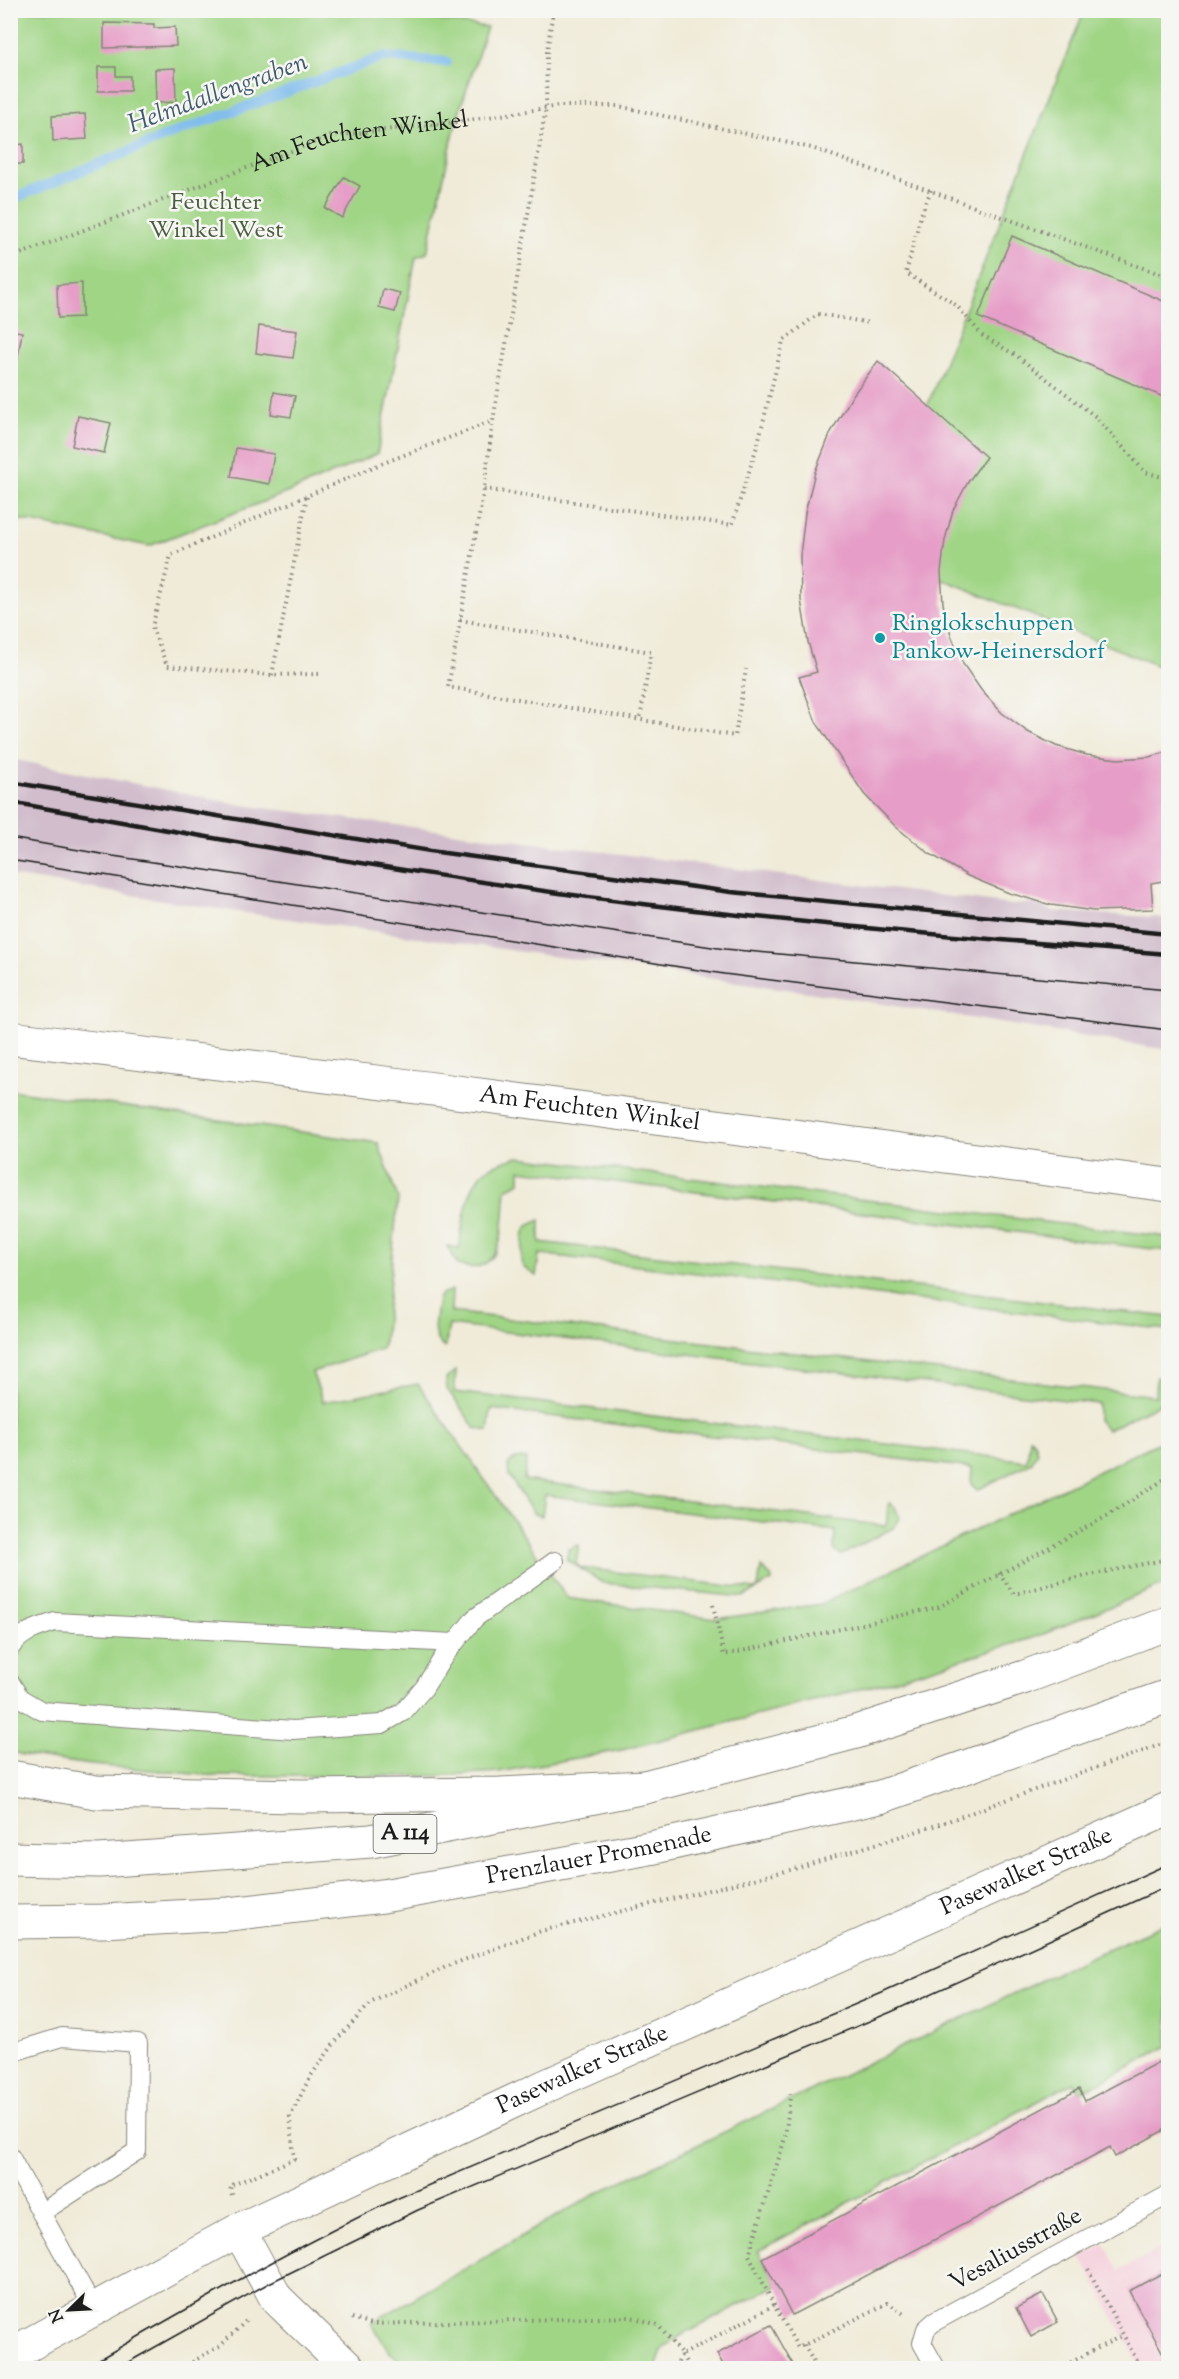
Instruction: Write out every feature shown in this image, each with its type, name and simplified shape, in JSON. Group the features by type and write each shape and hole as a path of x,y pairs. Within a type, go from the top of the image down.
{"main road":[{"name":"Am Feuchten Winkel","path":"10,1038 414,1086 1168,1185"},
{"path":"10,1777 96,1792 291,1796 500,1794 645,1787 856,1731 1025,1677 1168,1623"},
{"name":"Prenzlauer Promenade","path":"10,1922 103,1921 229,1914 383,1896 655,1847 880,1797 1168,1696"},
{"name":"A 114","path":"10,1859 99,1861 371,1841 645,1787"},
{"name":"Pasewalker Straße","path":"10,2355 239,2230 546,2086 1168,1809"},
{"path":"239,2230 276,2298 348,2368"}],"lane":[{"path":"10,1682 20,1698 42,1711 293,1730 382,1724 403,1712 424,1688 454,1643 475,1618 555,1561"},
{"path":"10,1649 16,1640 32,1629 55,1622 454,1643"},
{"path":"10,2053 62,2037 138,2043 137,2151 41,2212"},
{"path":"10,2156 93,2309"},
{"name":"Vesaliusstraße","path":"926,2329 934,2322 1168,2194"},
{"path":"926,2329 922,2343 936,2368"}],"path":[{"path":"553,10 547,52 546,108 493,421 484,489 448,687 735,736 746,669"},
{"name":"Am Feuchten Winkel","path":"10,258 331,136 456,122 559,106 618,106 812,148 1168,277"},
{"path":"932,190 921,215 906,273 956,305 983,336 1017,356 1096,417 1145,472 1168,479"},
{"path":"484,489 732,525 758,443 783,341 818,314 870,323"},
{"path":"319,674 272,675 167,666 152,627 171,555 378,465 493,421"},
{"path":"272,675 307,496"},
{"path":"460,620 651,652 640,720"},
{"path":"714,1605 724,1655 939,1607 1107,1515 1168,1477"},
{"path":"999,1574 1014,1594 1168,1559"},
{"path":"294,2159 290,2117 310,2077 339,2037 372,2002 448,1966 541,1931 794,1869 934,1826 1121,1761 1168,1742"},
{"path":"791,2089 785,2138 749,2255 798,2348 888,2303 926,2329"},
{"path":"1074,2245 1141,2368"},
{"path":"182,2368 221,2345 255,2311 276,2298"},
{"path":"676,2368 682,2355 774,2305"},
{"path":"352,2318 372,2324 632,2316 658,2325 682,2355 689,2368"},
{"path":"1060,2368 1123,2335"},
{"path":"804,2345 817,2368"}],"shaded area":[{"path":"11,759 243,805 1013,905 1032,903 1052,911 1168,918 1168,1050 808,992 232,911 11,876"},
{"path":"1105,2244 1119,2271 1168,2244 1168,2368 1141,2368 1081,2256"}],"green space":[{"name":"Feuchter Winkel West","path":"366,10 487,27 456,122 427,253 416,257 377,454 299,488 149,546 11,518 10,11"},
{"path":"1084,11 1168,11 1168,670 870,550"},
{"path":"10,1090 378,1143 398,1198 384,1341 381,1349 312,1372 323,1402 418,1384 567,1598 716,1619 821,1604 1168,1438 1168,1583 1036,1637 880,1684 622,1750 498,1772 435,1776 217,1776 91,1765 22,1755 11,1751"},
{"path":"518,1157 1168,1237 1168,1251 520,1170 520,1182 506,1189 502,1235 493,1256 486,1263 474,1268 458,1265 447,1246 459,1248 464,1217 474,1184 487,1169"},
{"path":"540,1220 540,1242 1168,1317 1168,1330 539,1254 536,1276 523,1267 521,1261 524,1232 528,1226"},
{"path":"452,1290 451,1312 1155,1396 1156,1377 1165,1385 1166,1392 1161,1403 1107,1430 1098,1420 1098,1404 449,1325 445,1348 436,1339 435,1319 438,1299 441,1294"},
{"path":"456,1371 454,1392 1027,1461 1030,1438 1037,1452 1032,1462 977,1490 971,1484 972,1468 491,1409 488,1431 475,1428 447,1389 446,1378"},
{"path":"527,1459 524,1480 886,1526 889,1503 895,1507 899,1517 895,1527 841,1555 834,1549 835,1531 545,1495 542,1516 534,1514 509,1476 508,1465 512,1460"},
{"path":"579,1545 576,1564 582,1568 755,1589 758,1588 761,1567 771,1576 772,1581 743,1597 603,1583 567,1560 568,1549"},
{"path":"1168,1922 1168,2046 1081,2092 1074,2082 758,2251 777,2285 663,2348 656,2368 407,2368 389,2351 371,2323 595,2194 1079,1962"}],"building":[{"path":"104,23 154,24 154,28 175,27 176,46 104,48"},
{"path":"98,67 116,67 116,76 130,76 130,91 98,91"},
{"path":"175,68 176,102 156,103 155,69"},
{"path":"85,114 87,139 53,141 52,116"},
{"path":"10,134 13,134 13,145 23,144 23,164 10,164"},
{"path":"344,177 360,186 342,218 325,208"},
{"path":"1012,236 1168,303 1168,399 978,317"},
{"path":"82,283 82,317 58,318 57,285"},
{"path":"383,289 400,293 395,312 379,308"},
{"path":"259,326 297,331 293,358 256,353"},
{"path":"10,330 22,332 15,374 10,373"},
{"name":"Ringlokschuppen Pankow-Heinersdorf","path":"878,361 986,457 968,482 953,510 945,540 941,572 943,604 951,635 963,664 981,690 1002,713 1028,732 1056,746 1087,755 1118,759 1149,757 1168,752 1168,880 1151,883 1153,909 1094,911 1051,905 1009,893 968,876 930,854 896,827 864,794 816,722 799,677 817,672 808,642 801,600 800,556 805,513 815,472 831,432 853,395"},
{"path":"274,392 295,396 291,417 271,414"},
{"path":"78,416 111,423 104,453 72,446"},
{"path":"236,448 274,454 269,484 231,477"},
{"path":"1168,2057 1168,2128 1115,2157 1110,2147 792,2315 762,2258 1079,2089 1085,2101"},
{"path":"1168,2270 1168,2368 1160,2368 1158,2364 1166,2359 1129,2291"},
{"path":"1043,2294 1058,2322 1031,2337 1016,2308"},
{"path":"771,2325 795,2368 725,2368 717,2354"}],"waterway":[{"name":"Helmdallengraben","path":"10,200 174,133 383,57 447,62"}],"tram line":[{"path":"10,838 113,856 725,949 1168,990"},
{"path":"10,860 724,974 1168,1030"},
{"path":"84,2368 277,2259 396,2199 882,1993 1168,1864"},
{"path":"118,2368 269,2283 418,2210 891,2012 1168,1886"}],"railway":[{"path":"10,782 430,851 731,892 1168,934"},
{"path":"10,802 229,841 596,898 810,922 1168,954"}],"place":[{"name":"Ringlokschuppen Pankow-Heinersdorf","path":"880,638"}]}
